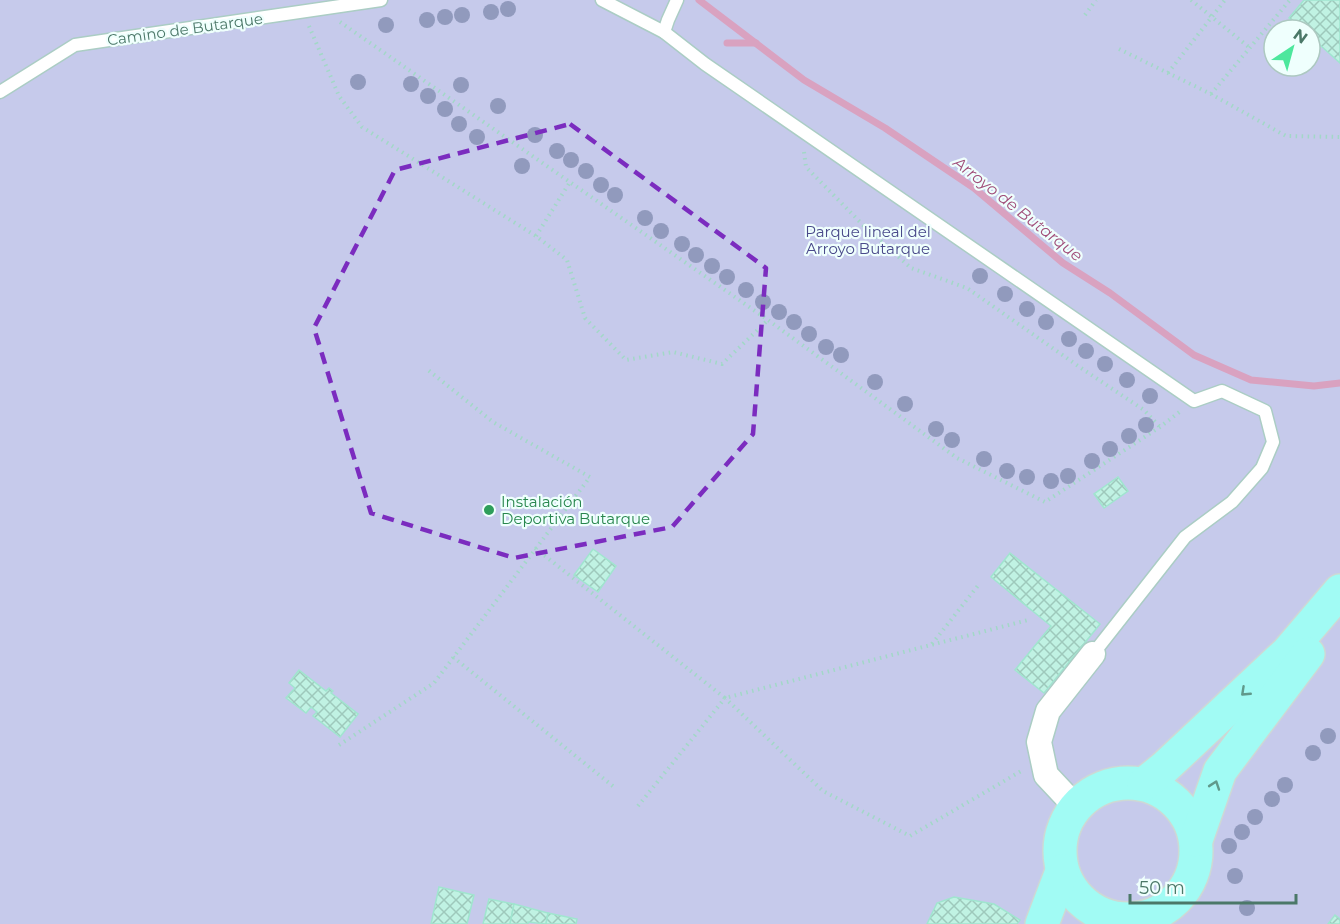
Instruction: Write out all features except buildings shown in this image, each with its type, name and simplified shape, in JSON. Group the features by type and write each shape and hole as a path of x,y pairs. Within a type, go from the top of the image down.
{"main road":[{"path":"1144,784 1288,652 1340,591"},
{"path":"1196,840 1220,771 1310,651 1340,616"},
{"path":"1117,783 1144,784 1167,795 1187,815 1196,840 1197,854 1188,883 1170,906 1128,922 1090,907 1074,893 1062,871 1059,855 1063,832 1076,807 1094,792 1117,783"},
{"path":"1042,924 1062,871"}],"street":[{"path":"1076,807 1046,775 1039,742 1048,711 1094,654"}],"lane":[{"name":"Camino de Butarque","path":"0,92 75,45 381,0"},
{"path":"602,0 664,32 705,64 1194,401 1222,391 1265,411 1273,442 1262,468 1232,502 1185,537 1094,654"},
{"path":"664,32 676,2"}],"path":[{"path":"1084,15 1096,0"},
{"path":"1191,0 1250,48"},
{"path":"1168,73 1225,0"},
{"path":"1211,94 1290,0"},
{"path":"321,9 768,320 957,458 1046,502 1160,427 1194,401"},
{"path":"303,12 339,96 362,127 536,236 567,260 585,318 626,360 673,352 722,364 768,320"},
{"path":"1119,49 1211,94 1286,136 1340,137"},
{"path":"802,131 806,167 862,224 911,268 967,288 1144,410 1160,427"},
{"path":"536,236 570,182"},
{"path":"339,745 434,683 590,477 493,422 428,370"},
{"path":"535,548 725,698 823,791 910,836 1042,759"},
{"path":"932,645 980,583"},
{"path":"638,807 725,698 1028,620"},
{"path":"453,657 614,787"}],"highlighted area":[{"path":"570,124 766,268 753,434 672,527 514,558 371,513 314,328 395,170"}],"green space":[{"name":"Parque lineal del Arroyo Butarque","path":"0,0 1340,0 1340,924 0,924"}],"waterway":[{"name":"Arroyo de Butarque","path":"699,0 804,80 885,128 974,188 1063,263 1110,293 1194,355 1251,380 1314,386 1340,383"},
{"path":"727,43 756,43"}],"place":[{"name":"Instalación Deportiva Butarque","path":"489,510"}]}
